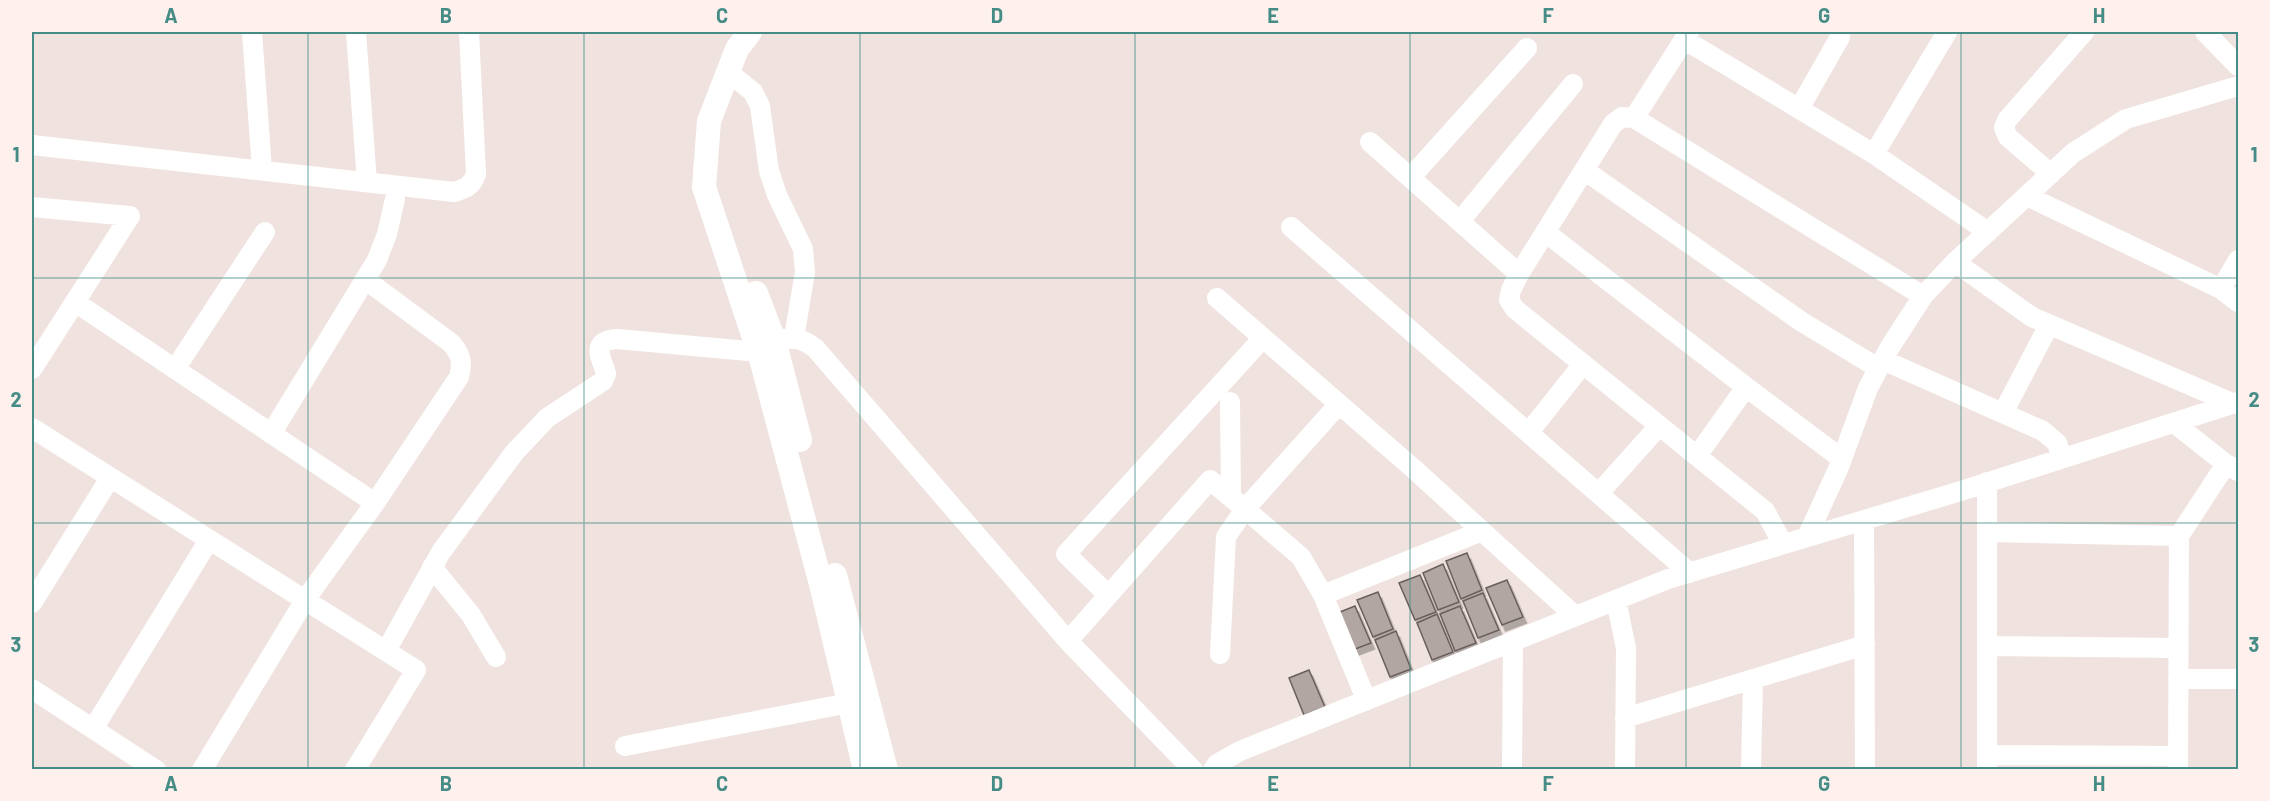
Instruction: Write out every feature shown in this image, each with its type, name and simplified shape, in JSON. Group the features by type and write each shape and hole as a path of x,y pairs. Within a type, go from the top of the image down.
{"main road":[{"path":"746,33 737,49 709,121 717,190 776,343 886,770"},
{"path":"776,343 822,588 865,770"}],"street":[{"path":"252,32 262,170"},
{"path":"356,32 367,182"},
{"path":"32,145 454,192 474,182 476,174 469,32"},
{"path":"1874,154 1947,32"},
{"path":"2051,174 2008,137 2004,128 2007,120 2084,32"},
{"path":"2205,32 2238,66"},
{"path":"1634,118 1687,36 1799,109 1874,154 1988,232"},
{"path":"1799,109 1840,37"},
{"path":"1411,177 1527,48"},
{"path":"728,72 753,92 760,106 769,171 777,195 803,249 805,272 776,343"},
{"path":"1460,221 1573,84"},
{"path":"1807,537 1842,459 1868,388 1923,296 1955,261 2073,153 2126,120 2238,86"},
{"path":"1783,544 1765,511 1515,309 1509,300 1519,274 1613,124 1622,117 1634,118 1923,296"},
{"path":"1370,142 1519,274"},
{"path":"1584,170 1802,322 1881,364 2003,413 2051,436 2057,443 2062,458"},
{"path":"2026,196 2221,289 2238,302"},
{"path":"271,434 377,260 387,234 395,199"},
{"path":"32,207 130,216 32,369"},
{"path":"1291,226 1690,573"},
{"path":"175,369 265,232"},
{"path":"1545,232 1842,459"},
{"path":"2221,289 2238,260"},
{"path":"1955,261 2032,316 2049,325 2236,403"},
{"path":"202,770 305,600 375,504 459,377 462,368 460,353 451,343 366,280"},
{"path":"1217,298 1575,616"},
{"path":"75,302 375,504"},
{"path":"2003,413 2049,325"},
{"path":"1108,595 1066,554 1263,338"},
{"path":"386,651 432,567 514,453 547,418 597,388 603,381 606,374 598,356 598,350 609,340 776,343 805,340 816,349 1068,641 1193,770"},
{"path":"1529,432 1583,364"},
{"path":"1697,456 1746,387"},
{"path":"1220,654 1226,537 1238,503 1230,402"},
{"path":"1213,770 1216,764 1240,751 1513,640 1690,573 2236,403"},
{"path":"1238,503 1339,404"},
{"path":"1987,482 1987,762 2178,763 2179,536 2232,467 2174,423"},
{"path":"1599,493 1659,426"},
{"path":"32,428 416,670 355,770"},
{"path":"32,603 110,478"},
{"path":"1068,641 1210,480 1301,557 1323,595 1366,699"},
{"path":"1864,520 1865,770"},
{"path":"1323,595 1482,531"},
{"path":"1987,532 2179,536"},
{"path":"93,729 209,540"},
{"path":"432,567 471,615 496,657"},
{"path":"1616,600 1626,648 1625,770"},
{"path":"1508,768 1513,640"},
{"path":"1626,718 1865,645"},
{"path":"1987,646 2178,648"},
{"path":"1751,770 1753,679"},
{"path":"2178,679 2238,679"},
{"path":"32,689 156,770"},
{"path":"626,747 849,703"}],"building":[{"path":"1467,553 1482,590 1461,599 1446,561"},
{"path":"1443,564 1459,602 1438,610 1423,573"},
{"path":"1420,575 1436,612 1415,620 1399,583"},
{"path":"1507,580 1523,617 1502,625 1486,588"},
{"path":"1378,592 1393,629 1373,637 1357,600"},
{"path":"1483,593 1499,630 1478,638 1463,601"},
{"path":"1355,606 1371,643 1350,651 1335,614"},
{"path":"1460,606 1476,643 1455,651 1440,614"},
{"path":"1437,614 1453,652 1432,660 1417,623"},
{"path":"1396,631 1411,669 1390,677 1375,640"},
{"path":"1309,670 1325,707 1304,715 1289,678"}]}
